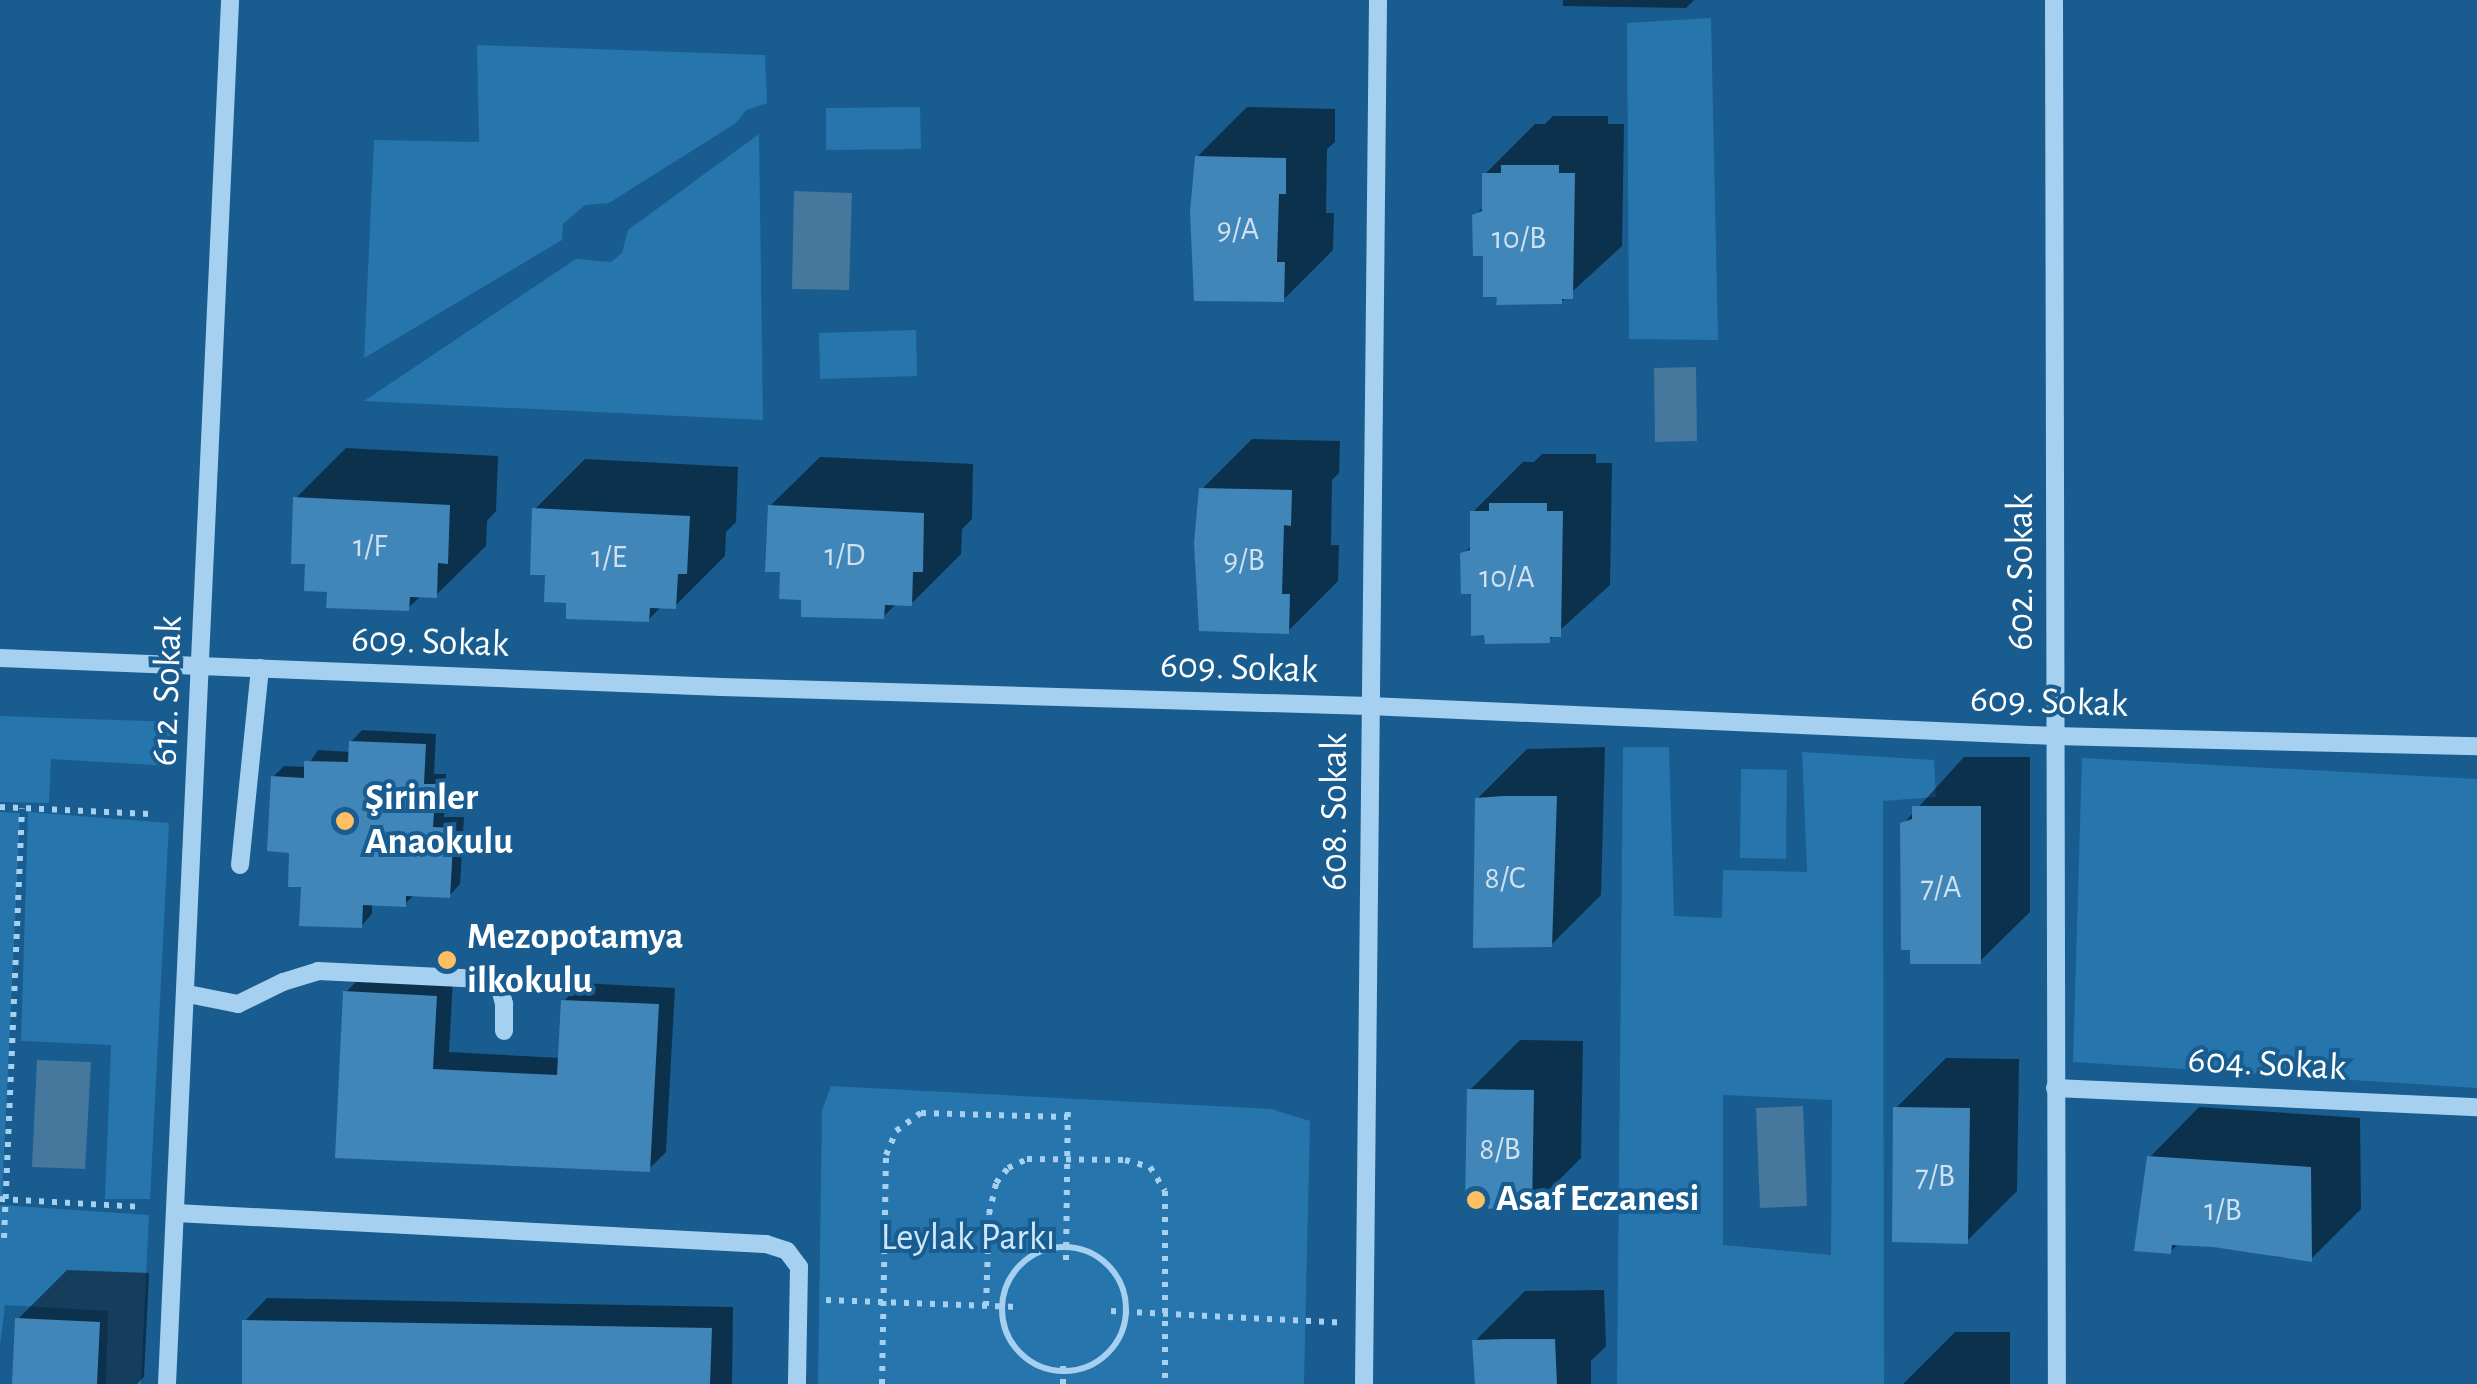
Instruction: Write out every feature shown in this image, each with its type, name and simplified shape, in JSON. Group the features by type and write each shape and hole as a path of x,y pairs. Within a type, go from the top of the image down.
{"street":[{"name":"612. Sokak","path":"168,1384 230,0"},
{"name":"608. Sokak","path":"1364,1384 1378,0"},
{"name":"602. Sokak","path":"2054,0 2057,1384"},
{"name":"609. Sokak","path":"0,658 1369,706 2054,736 2477,746"},
{"path":"240,865 260,668"},
{"path":"188,994 238,1004 283,982 318,972 482,980 498,986 504,1004 504,1031"},
{"name":"604. Sokak","path":"2055,1088 2477,1107"},
{"path":"176,1213 766,1244 787,1251 798,1267 797,1384"}],"path":[{"path":"0,807 150,814"},
{"path":"4,1238 22,808"},
{"path":"1066,1260 1068,1108"},
{"path":"882,1384 886,1155 902,1124 922,1112 941,1111 1068,1117"},
{"path":"986,1306 989,1214 996,1184 1008,1168 1027,1159 1125,1160 1150,1167 1165,1191 1165,1384"},
{"path":"3,1199 141,1207"},
{"path":"1066,1247 1102,1260 1124,1292 1127,1312 1114,1346 1082,1368 1063,1371 1026,1358 1004,1326 1002,1306 1015,1271 1030,1258 1066,1247"},
{"path":"826,1300 1020,1307"},
{"path":"1110,1311 1364,1324"},
{"path":"1063,1360 1063,1384"}],"green space":[{"path":"1711,18 1718,340 1629,339 1627,23"},
{"path":"477,45 765,55 767,103 746,110 736,123 609,203 585,205 563,224 562,240 364,358 374,140 479,142"},
{"path":"920,107 921,149 826,150 826,108"},
{"path":"759,134 763,420 364,401 576,259 611,262 622,253 628,230"},
{"path":"916,330 917,376 820,379 819,333"},
{"path":"0,716 174,722 171,766 51,759 49,803 0,802"},
{"path":"1623,747 1669,747 1674,916 1722,918 1723,870 1807,872 1802,752 1934,760 1936,797 1883,801 1884,1384 1617,1384","holes":["1723,1095 1832,1100 1831,1255 1723,1245"]},
{"path":"2082,758 2477,779 2477,1088 2073,1062"},
{"path":"1741,769 1787,770 1786,859 1740,858"},
{"path":"0,812 20,813 2,1197 0,1197"},
{"path":"28,812 169,823 150,1199 105,1199 111,1045 21,1041"},
{"name":"Leylak Parkı","path":"831,1086 1271,1109 1310,1121 1304,1384 818,1384 822,1110"},
{"path":"0,1205 149,1215 141,1384 106,1384 108,1311 5,1305 0,1346"}],"shaded area":[{"path":"794,191 852,193 849,290 792,289"},
{"path":"1696,367 1697,441 1655,442 1654,368"},
{"path":"37,1060 91,1062 85,1169 32,1167"},
{"path":"1803,1106 1807,1206 1760,1208 1756,1108"}],"building":[{"path":"1195,156 1286,158 1286,194 1279,194 1277,262 1285,262 1284,302 1194,301 1190,212"},
{"path":"1501,165 1559,165 1559,173 1575,173 1573,299 1562,299 1562,304 1496,305 1497,297 1483,297 1483,256 1473,256 1472,215 1482,211 1482,173 1501,173"},
{"path":"1199,488 1292,490 1291,526 1284,525 1282,594 1290,594 1289,634 1199,631 1194,543"},
{"path":"293,497 450,505 448,564 438,563 437,598 410,597 409,611 326,608 327,592 304,591 305,564 291,564"},
{"path":"1489,503 1547,503 1547,511 1563,511 1561,637 1550,637 1550,643 1485,644 1484,635 1471,636 1471,594 1461,594 1460,553 1470,550 1470,511 1489,511"},
{"path":"768,505 924,513 923,572 913,572 912,606 885,605 884,619 801,617 801,600 779,599 780,572 765,572"},
{"path":"532,508 690,516 687,574 678,574 676,609 650,608 649,622 566,619 566,603 544,602 545,575 530,575"},
{"path":"349,741 426,744 424,784 436,784 433,827 454,828 450,898 406,896 406,907 363,905 362,928 299,926 301,887 288,887 289,853 267,851 271,776 304,778 304,761 348,762"},
{"path":"1557,796 1552,947 1473,948 1475,798"},
{"path":"1912,806 1981,806 1981,964 1910,964 1910,950 1901,950 1900,823 1912,819"},
{"path":"343,991 437,996 433,1069 557,1075 561,1000 659,1004 650,1172 335,1158"},
{"path":"1467,1089 1534,1090 1532,1210 1465,1208"},
{"path":"1893,1107 1970,1108 1968,1244 1892,1242"},
{"path":"2147,1156 2311,1167 2312,1262 2213,1247 2172,1245 2171,1254 2134,1251"},
{"path":"15,1318 100,1322 97,1384 12,1384"},
{"path":"242,1320 712,1328 710,1384 242,1384"},
{"path":"1555,1339 1557,1384 1475,1384 1472,1340"}],"place":[{"name":"Şirinler Anaokulu","path":"345,821"},
{"name":"Mezopotamya ilkokulu","path":"447,960"},
{"name":"Asaf Eczanesi","path":"1476,1200"}]}
